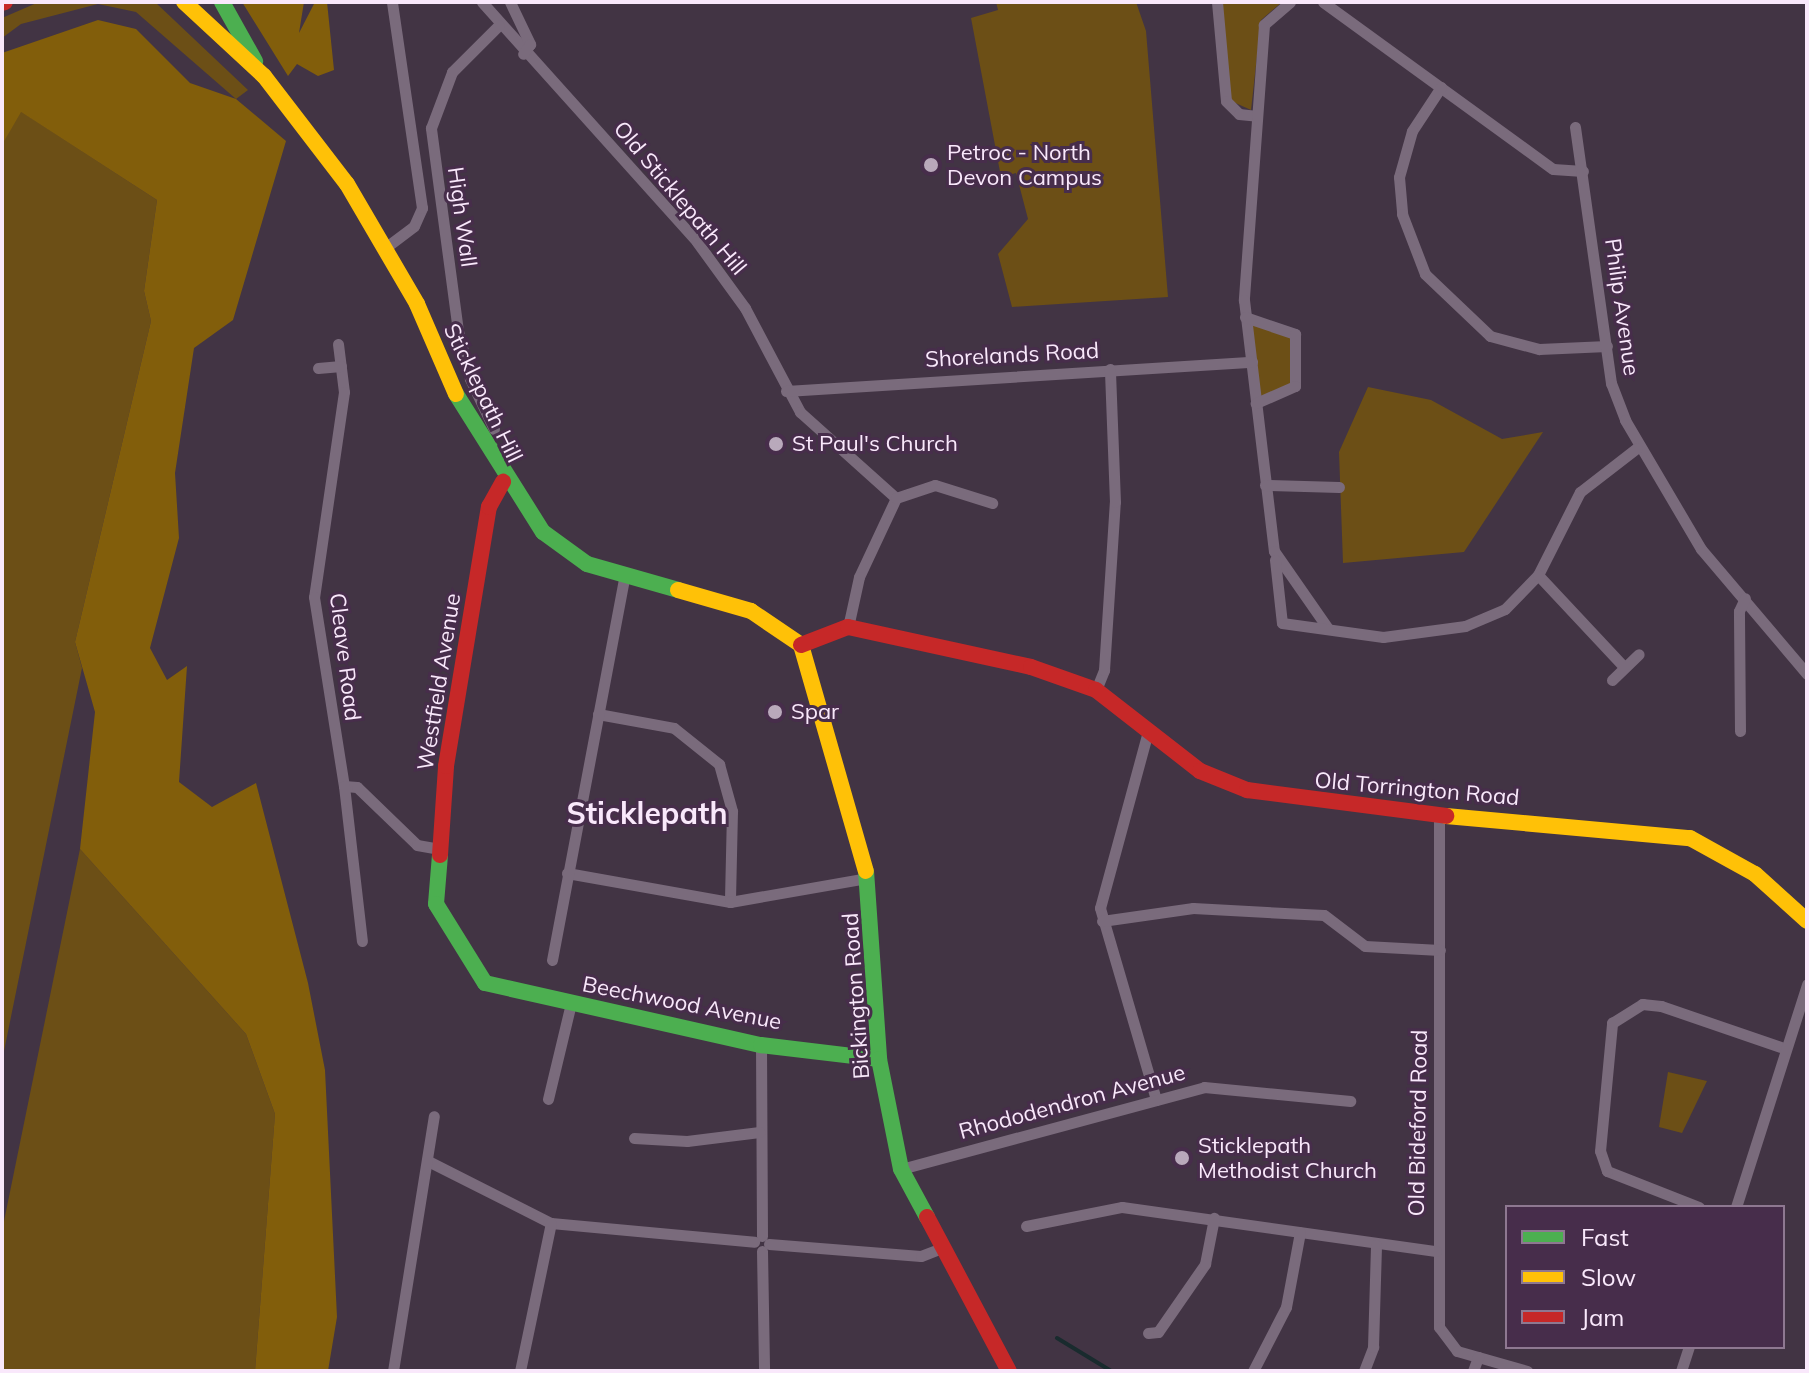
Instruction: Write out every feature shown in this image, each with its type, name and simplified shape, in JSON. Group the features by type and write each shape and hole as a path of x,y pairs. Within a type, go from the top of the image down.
{"street":[{"path":"184,2 264,76"},
{"path":"222,2 264,76"},
{"path":"385,248 414,226 422,208 392,2"},
{"name":"Old Sticklepath Hill","path":"482,2 523,54 697,242 745,308 786,391 822,437 896,498"},
{"path":"510,2 530,44 523,54"},
{"path":"1217,2 1226,101 1239,114 1257,116"},
{"path":"1290,2 1264,25 1245,317 1274,551 1279,621 1383,637 1465,626 1505,609 1538,575 1580,492 1637,448"},
{"path":"1323,2 1553,169 1583,171"},
{"name":"High Wall","path":"494,429 470,379 458,331 431,128 452,72 499,25"},
{"name":"Sticklepath Hill","path":"264,76 385,248 503,482 564,551 624,578 751,611 801,645"},
{"path":"1441,87 1412,131 1399,177 1405,225 1425,274 1490,336 1539,349 1607,346"},
{"name":"Philip Avenue","path":"1575,127 1611,383 1637,448 1701,549 1807,674"},
{"path":"1245,317 1287,328 1296,343 1295,386 1256,403"},
{"name":"Cleave Road","path":"338,344 341,366 314,597 344,786 362,941"},
{"path":"1110,369 1252,362"},
{"path":"318,368 341,366"},
{"name":"Shorelands Road","path":"786,391 1110,369 1115,502 1104,670 1096,690"},
{"name":"Westfield Avenue","path":"435,894 460,673 489,507 503,482"},
{"path":"801,645 848,627 859,577 896,498 935,485 993,504"},
{"path":"1265,485 1339,487"},
{"path":"1274,551 1327,627"},
{"path":"1538,575 1624,667"},
{"path":"552,960 624,578"},
{"path":"1740,731 1739,611 1745,598"},
{"name":"Old Torrington Road","path":"848,627 955,646 1096,690 1147,735 1200,771 1247,790 1439,817 1641,828 1690,838 1755,874 1807,921"},
{"name":"Bickington Road","path":"801,645 868,878 879,1059 901,1169 939,1249 982,1309 1009,1371"},
{"path":"1612,680 1639,654"},
{"path":"598,714 674,728 719,764 732,811 730,902"},
{"path":"1147,735 1112,848 1102,921 1156,1100"},
{"path":"344,786 357,787 417,845 440,849"},
{"name":"Old Bideford Road","path":"1439,817 1436,1251 1439,1327 1457,1351 1527,1371"},
{"path":"567,873 730,902 868,878"},
{"name":"Beechwood Avenue","path":"435,894 459,949 485,983 756,1041 879,1059"},
{"path":"1102,921 1193,908 1324,915 1365,946 1440,950"},
{"path":"1737,1205 1784,1048 1807,984"},
{"path":"548,1099 571,1003"},
{"path":"1694,1205 1607,1171 1600,1151 1612,1023 1642,1004 1661,1006 1784,1048"},
{"path":"756,1041 764,1371"},
{"name":"Rhododendron Avenue","path":"901,1169 1204,1087 1350,1101"},
{"path":"393,1371 430,1162 434,1116"},
{"path":"634,1138 687,1141 759,1132"},
{"path":"430,1162 551,1223 921,1256 939,1249"},
{"path":"1026,1226 1096,1207 1214,1218 1376,1245 1436,1251"},
{"path":"1163,1344 1153,1332 1205,1264 1214,1218"},
{"path":"1039,1222 1043,1236"},
{"path":"520,1371 551,1223"},
{"path":"1253,1371 1286,1307 1300,1232"},
{"path":"1364,1371 1373,1347 1376,1245"},
{"path":"1681,1371 1688,1349"},
{"path":"1473,1371 1478,1357"}],"shaded area":[{"path":"39,2 155,2 248,90 236,99 136,12 98,4 21,24 2,38 2,18"},
{"path":"242,2 304,2 299,33 315,2 327,2 334,70 318,76 297,64 288,76"},
{"path":"996,2 1136,2 1146,31 1168,297 1012,307 998,254 1028,219 1016,173 1001,177 971,18 998,10"},
{"path":"1221,2 1282,2 1261,20 1251,110 1231,101"},
{"path":"98,20 136,29 190,83 236,99 286,141 233,320 194,348 175,473 179,538 150,648 167,680 187,666 179,782 212,807 256,783 308,983 325,1070 337,1317 328,1371 255,1371 275,1114 246,1034 80,849 95,712 75,642 151,321 144,291 157,200 21,112 2,145 2,53"},
{"path":"20,111 157,200 144,291 151,321 75,642 82,668 2,1061 2,145"},
{"path":"1250,322 1291,336 1291,383 1259,399"},
{"path":"1368,387 1431,400 1502,439 1543,432 1464,552 1343,563 1339,452"},
{"path":"80,849 246,1034 275,1114 255,1371 2,1371 2,1231"},
{"path":"1668,1072 1707,1081 1682,1133 1659,1127"}],"waterway":[{"path":"1057,1338 1111,1371"}],"traffic: fast":[{"path":"222,2 255,61"},
{"path":"456,394 543,532 587,564 678,590"},
{"path":"440,855 436,904 485,983 761,1045 879,1059"},
{"path":"866,871 879,1059 901,1169 927,1217"}],"traffic: slow":[{"path":"184,2 264,76 347,184 417,304 456,394"},
{"path":"678,590 751,611 801,645 866,871"},
{"path":"1446,816 1690,838 1755,874 1807,921"}],"traffic: jam":[{"path":"440,855 446,766 489,507 503,482"},
{"path":"801,645 848,627 1031,667 1096,690 1200,771 1247,790 1446,816"},
{"path":"927,1217 1009,1371"}],"place":[{"name":"Petroc - North Devon Campus","path":"931,165"},
{"name":"St Paul's Church","path":"776,444"},
{"name":"Spar","path":"775,712"},
{"name":"Sticklepath Methodist Church","path":"1182,1158"}],"district":[{"name":"Sticklepath","path":"647,813"}]}
